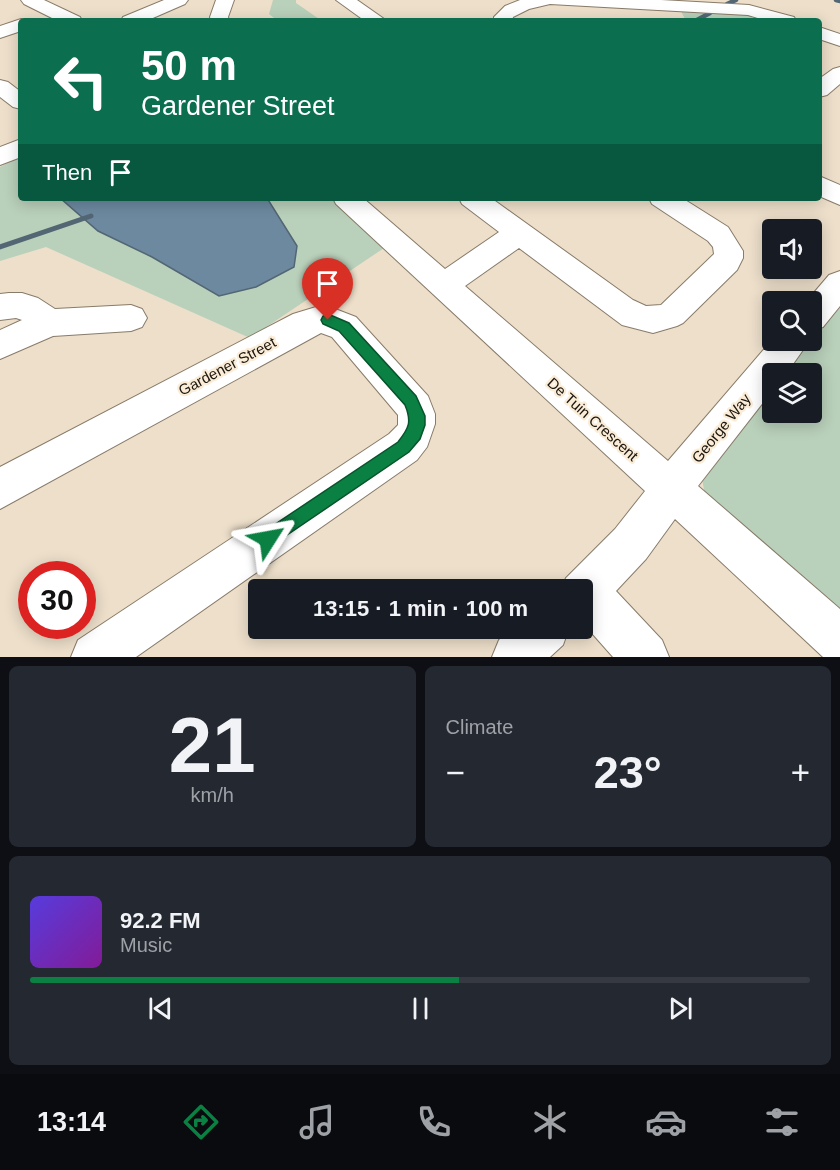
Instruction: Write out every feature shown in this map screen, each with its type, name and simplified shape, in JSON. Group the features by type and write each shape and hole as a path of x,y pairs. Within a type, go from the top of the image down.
{"street":[{"path":"30,0 67,18"},
{"path":"137,0 154,10"},
{"path":"137,18 179,0"},
{"path":"220,18 225,0"},
{"path":"345,0 373,18"},
{"path":"495,0 510,15 545,0"},
{"path":"556,0 749,10 777,18"},
{"path":"39,18 56,12"},
{"path":"0,32 18,26"},
{"path":"822,34 840,40"},
{"path":"822,88 840,73"},
{"path":"0,87 18,100"},
{"path":"0,157 18,148"},
{"path":"822,187 840,196"},
{"name":"De Tuin Crescent","path":"349,201 840,640"},
{"path":"476,201 630,315 658,320 672,314 726,262 729,253 718,234 667,201"},
{"path":"444,285 519,233"},
{"path":"822,306 840,283"},
{"path":"0,307 15,303 26,305 50,323"},
{"path":"0,345 50,323 131,318"},
{"name":"Gardener Street","path":"0,489 312,321 328,320 344,327 415,408 417,425 415,433 404,447 95,657"},
{"name":"George Way","path":"593,583 659,510 671,488 784,351"},
{"path":"593,602 645,657"},
{"path":"516,657 535,639"}],"green space":[{"path":"273,0 296,0 296,3 318,18 274,18 269,14"},
{"path":"680,9 758,14 751,18 684,18"},
{"path":"18,158 18,201 337,201 387,246 250,338 46,247 0,261 0,167"},
{"path":"840,300 840,611 705,495 702,479 711,460 762,396 762,423 822,423 822,363 789,363 799,351 822,351 822,322"}],"water":[{"path":"63,201 269,201 297,246 294,267 256,287 219,296 152,257 98,231"}],"waterway":[{"path":"727,4 736,0"},
{"path":"836,0 840,1"},
{"path":"701,18 710,13"},
{"path":"0,247 91,216"}],"route":[{"path":"268,539 404,447 415,433 417,416 410,400 344,327 328,320"}]}
